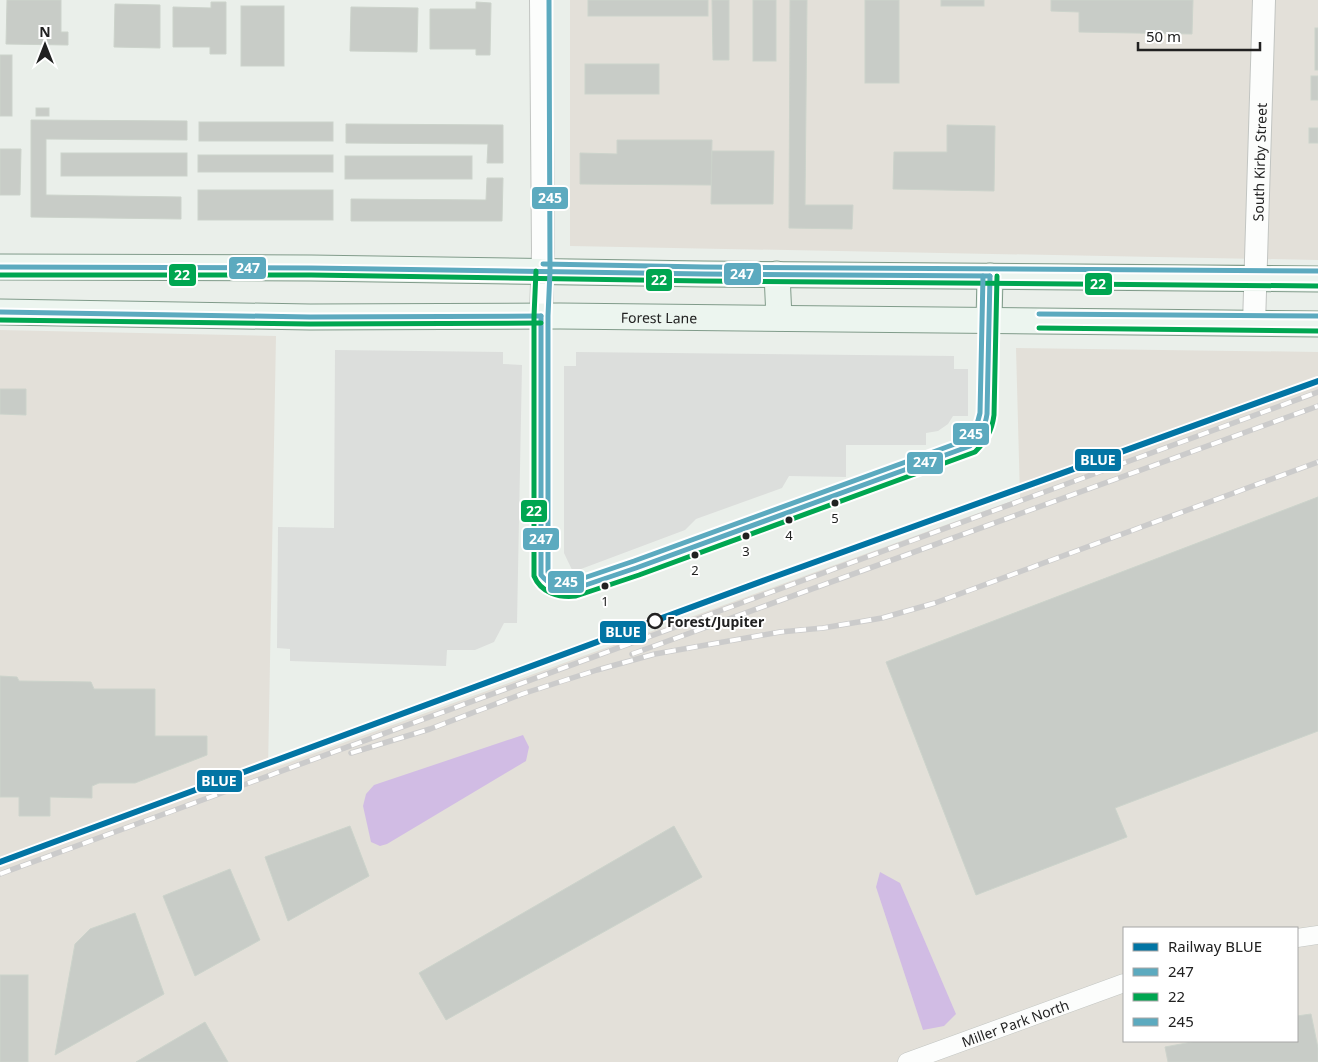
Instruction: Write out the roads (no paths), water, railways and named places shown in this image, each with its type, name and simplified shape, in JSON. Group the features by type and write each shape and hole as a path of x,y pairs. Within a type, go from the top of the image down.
{"main road":[{"path":"0,267 302,268 1318,279"},
{"path":"777,274 779,318"},
{"path":"989,321 990,276"},
{"name":"Forest Lane","path":"0,312 310,317 541,316 1318,324"}],"street":[{"path":"541,0 543,271 541,316"},
{"name":"South Kirby Street","path":"1254,324 1264,0"},
{"path":"1298,938 1318,935"},
{"name":"Miller Park North","path":"907,1062 1123,984"}],"railway":[{"path":"0,874 1318,392"},
{"path":"632,654 1318,406"},
{"path":"351,753 430,729 522,694 655,654 780,632 823,628 882,618 935,603 1318,462"}],"rail line":[{"name":"BLUE","path":"0,862 768,579 1318,381"}],"place":[{"name":"5","path":"835,503"},
{"name":"4","path":"789,520"},
{"name":"3","path":"746,536"},
{"name":"2","path":"695,555"},
{"name":"1","path":"605,586"},
{"name":"Forest/Jupiter","path":"655,621"}]}
